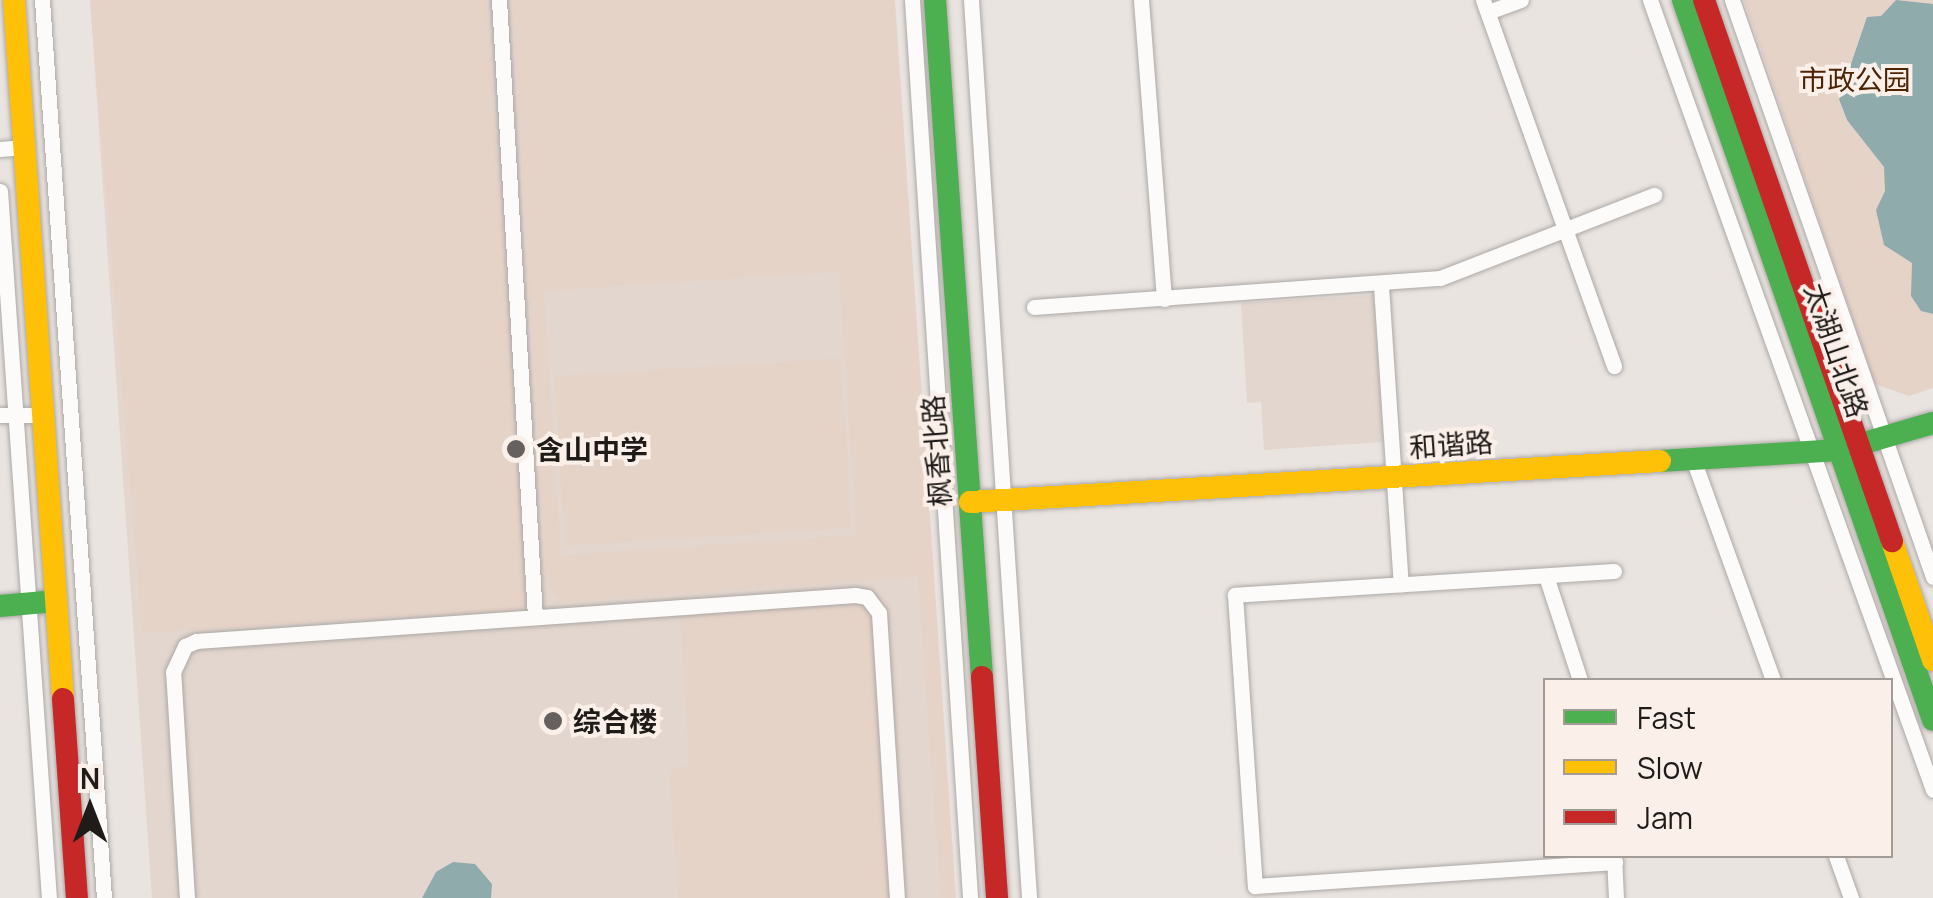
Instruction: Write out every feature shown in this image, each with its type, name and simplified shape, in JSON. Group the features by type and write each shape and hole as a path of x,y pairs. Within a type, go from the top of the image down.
{"main road":[{"path":"14,0 12,148 42,415 77,898"},
{"name":"枫香北路","path":"935,0 996,898"},
{"name":"太湖山北路","path":"1684,0 1849,448 1933,660"},
{"name":"太湖山北路","path":"1704,0 1933,720"},
{"name":"和谐路","path":"970,502 1812,452 1849,448 1933,423"},
{"path":"0,606 56,602"}],"street":[{"path":"42,0 104,898"},
{"path":"499,0 534,617"},
{"path":"912,0 970,898"},
{"path":"971,0 1029,898"},
{"path":"1141,0 1164,299"},
{"path":"1522,0 1485,6 1614,366"},
{"path":"1650,0 1893,678"},
{"path":"1732,0 1933,577"},
{"path":"0,191 8,415 28,604 49,898"},
{"path":"1034,307 1381,286 1440,278 1654,194"},
{"path":"1381,286 1401,584"},
{"path":"8,415 42,415"},
{"path":"1693,458 1771,678"},
{"path":"1614,571 1235,594 1254,886 1614,859 1616,898"},
{"path":"1546,576 1579,678"},
{"path":"188,898 174,672 185,646 534,617 866,597 879,614 897,898"},
{"path":"1893,678 1933,790"},
{"path":"1837,858 1851,898"}],"shaded area":[{"name":"含山中学","path":"90,0 882,0 940,898 152,898"},
{"path":"1374,295 1383,442 1264,450 1261,402 1247,403 1241,303"}],"green space":[{"path":"90,0 486,0 530,602 520,610 142,633"},
{"path":"513,0 895,0 956,898 940,898 918,577 560,602 547,585","holes":["839,272 856,535 561,555 544,291"]},
{"name":"市政公园","path":"1744,0 1933,0 1933,388 1909,396 1875,384"},
{"path":"841,358 852,528 565,546 554,376"},
{"path":"856,602 872,613 889,898 678,898 669,771 689,765 680,616"}],"water":[{"path":"1896,0 1933,4 1933,314 1921,311 1911,296 1912,263 1884,245 1876,210 1885,191 1884,167 1847,120 1839,99 1867,17 1881,16"},
{"path":"453,862 475,864 492,884 491,898 422,898 436,872"}],"traffic: fast":[{"path":"935,0 982,677"},
{"path":"1683,0 1933,720"},
{"path":"1660,461 1840,450 1933,423"},
{"path":"0,606 56,601"}],"traffic: slow":[{"path":"14,0 63,699"},
{"path":"970,502 1660,461"},
{"path":"1892,541 1933,660"}],"traffic: jam":[{"path":"1704,0 1892,541"},
{"path":"982,677 997,898"},
{"path":"63,699 77,898"}],"place":[{"name":"含山中学","path":"516,449"},
{"name":"综合楼","path":"553,721"}]}
